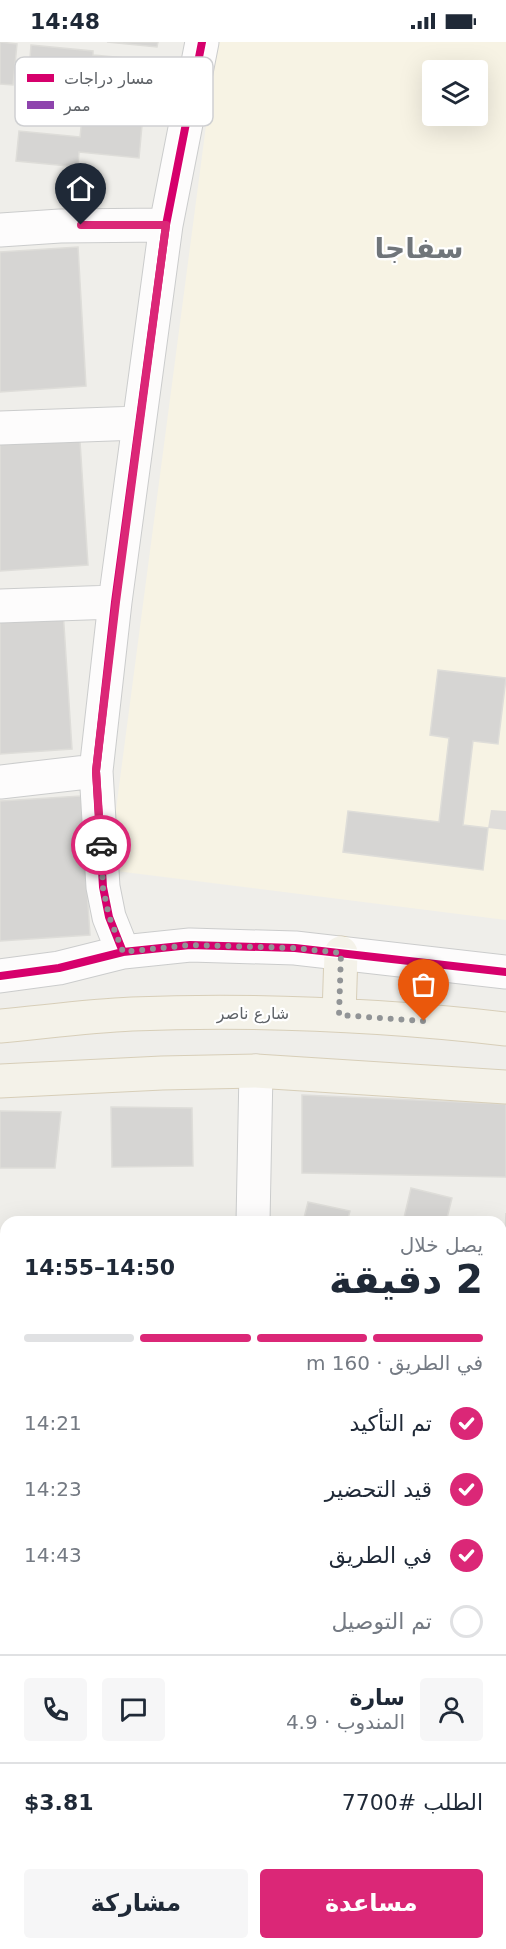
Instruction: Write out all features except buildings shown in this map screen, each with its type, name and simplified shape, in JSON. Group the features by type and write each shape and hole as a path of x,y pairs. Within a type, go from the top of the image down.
{"main road":[{"path":"339,1015 341,953"},
{"name":"شارع ناصر","path":"0,1026 130,1014 261,1012 385,1017 506,1029"},
{"path":"0,1082 162,1073 256,1071 506,1087"}],"street":[{"path":"199,57 202,42"},
{"path":"123,952 109,916 103,888 96,771 166,225 185,126"},
{"path":"0,230 60,226 166,225"},
{"path":"0,428 139,423"},
{"path":"0,606 116,602"},
{"path":"0,782 96,771"},
{"path":"0,976 59,968 123,952 190,945 295,948 506,972"},
{"path":"253,1216 256,1071"}],"shaded area":[{"path":"217,42 506,42 506,920 108,870 206,126 213,126 213,72"},
{"path":"491,810 506,811 506,830 488,828"}],"cycle path":[{"path":"199,57 202,42"},
{"path":"123,952 109,917 103,887 96,771 115,602 166,225 185,126"},
{"path":"0,976 59,968 123,952 190,945 295,948 506,972"}],"way so far":[{"path":"101,845 103,888 109,916 123,952 190,945 295,948 341,953 339,1015 424,1021"}],"district":[{"name":"سفاجا","path":"419,248"}],"route":[{"path":"81,225 166,225 96,771 101,845"}]}
